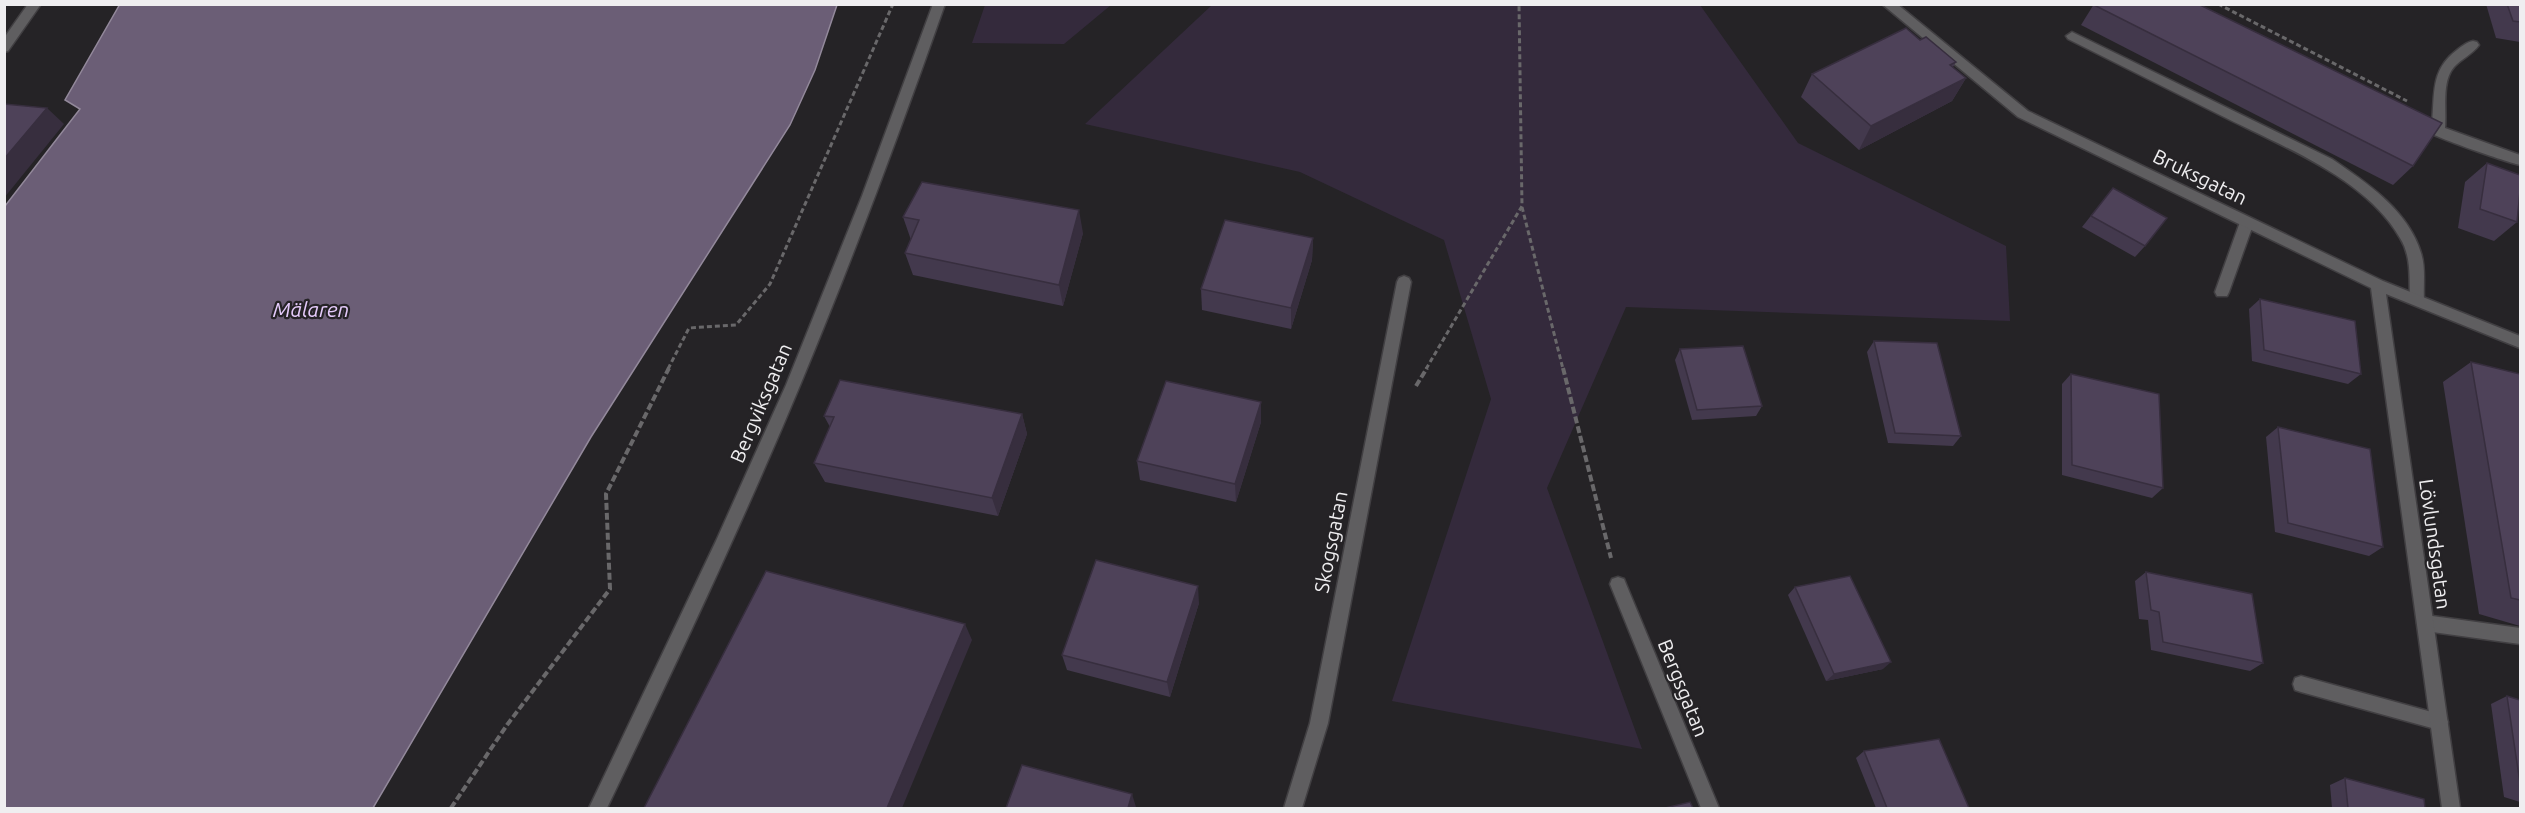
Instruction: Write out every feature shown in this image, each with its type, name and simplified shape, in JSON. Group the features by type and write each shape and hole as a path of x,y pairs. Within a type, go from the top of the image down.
{"street":[{"path":"4,48 35,4"},
{"name":"Bergviksgatan","path":"598,808 711,571 794,384 874,185 939,4"},
{"name":"Bruksgatan","path":"1888,4 2023,114 2378,285 2520,342"},
{"path":"2072,36 2326,163 2349,178 2385,209 2405,232 2414,255 2417,300"},
{"path":"2438,131 2442,73 2452,58 2473,45"},
{"path":"2407,117 2438,131 2520,160"},
{"path":"2222,292 2247,222"},
{"name":"Skogsgatan","path":"1293,808 1319,723 1404,282"},
{"name":"Lövlundsgatan","path":"2378,285 2451,808"},
{"name":"Bergsgatan","path":"1618,584 1710,808"},
{"path":"2425,623 2520,636"},
{"path":"2301,684 2439,722"}],"path":[{"path":"451,808 507,724 610,589 606,495 689,328 736,325 770,284 893,4"},
{"path":"1519,4 1522,206 1618,584"},
{"path":"2218,4 2267,31 2440,116"},
{"path":"1415,387 1522,206"}],"shaded area":[{"path":"985,4 1111,5 1064,44 972,43"},
{"path":"1212,5 1700,5 1798,143 2006,246 2010,321 1626,307 1547,488 1642,749 1392,701 1491,399 1444,240 1300,172 1085,124"}],"water":[{"name":"Mälaren","path":"120,4 837,5 815,70 790,125 591,437 373,808 5,808 5,206 80,109 65,100"}],"building":[{"path":"2198,4 2442,123 2413,166 2094,5"},
{"path":"2507,4 2520,4 2520,22 2513,21"},
{"path":"1906,28 1920,40 1926,37 1956,62 1950,65 1966,78 1871,126 1812,74"},
{"path":"4,104 47,108 4,159"},
{"path":"2487,163 2520,175 2517,222 2480,209"},
{"path":"922,182 1079,210 1059,285 905,253 919,220 903,217"},
{"path":"2113,188 2167,218 2145,246 2091,216"},
{"path":"1225,220 1313,238 1291,308 1201,289"},
{"path":"2260,299 2355,321 2361,374 2264,350"},
{"path":"1874,341 1937,343 1961,436 1895,433"},
{"path":"1743,346 1762,406 1697,410 1680,349"},
{"path":"2471,362 2520,374 2520,600 2511,598"},
{"path":"2071,374 2159,394 2163,488 2072,465"},
{"path":"840,380 1022,414 992,498 814,463 834,417 824,416"},
{"path":"1166,381 1261,402 1235,484 1137,461"},
{"path":"2278,427 2370,449 2383,547 2288,523"},
{"path":"1096,560 1198,586 1167,682 1062,655"},
{"path":"766,571 965,624 887,808 644,808"},
{"path":"2146,572 2252,594 2263,663 2163,642 2159,612 2151,610"},
{"path":"1850,576 1891,662 1834,674 1795,587"},
{"path":"2507,696 2520,700 2520,783"},
{"path":"1939,739 1969,808 1887,808 1864,751"},
{"path":"1022,765 1132,794 1128,808 1006,808"},
{"path":"2345,778 2424,799 2425,808 2348,808"},
{"path":"1690,802 1693,808 1665,808"}]}
